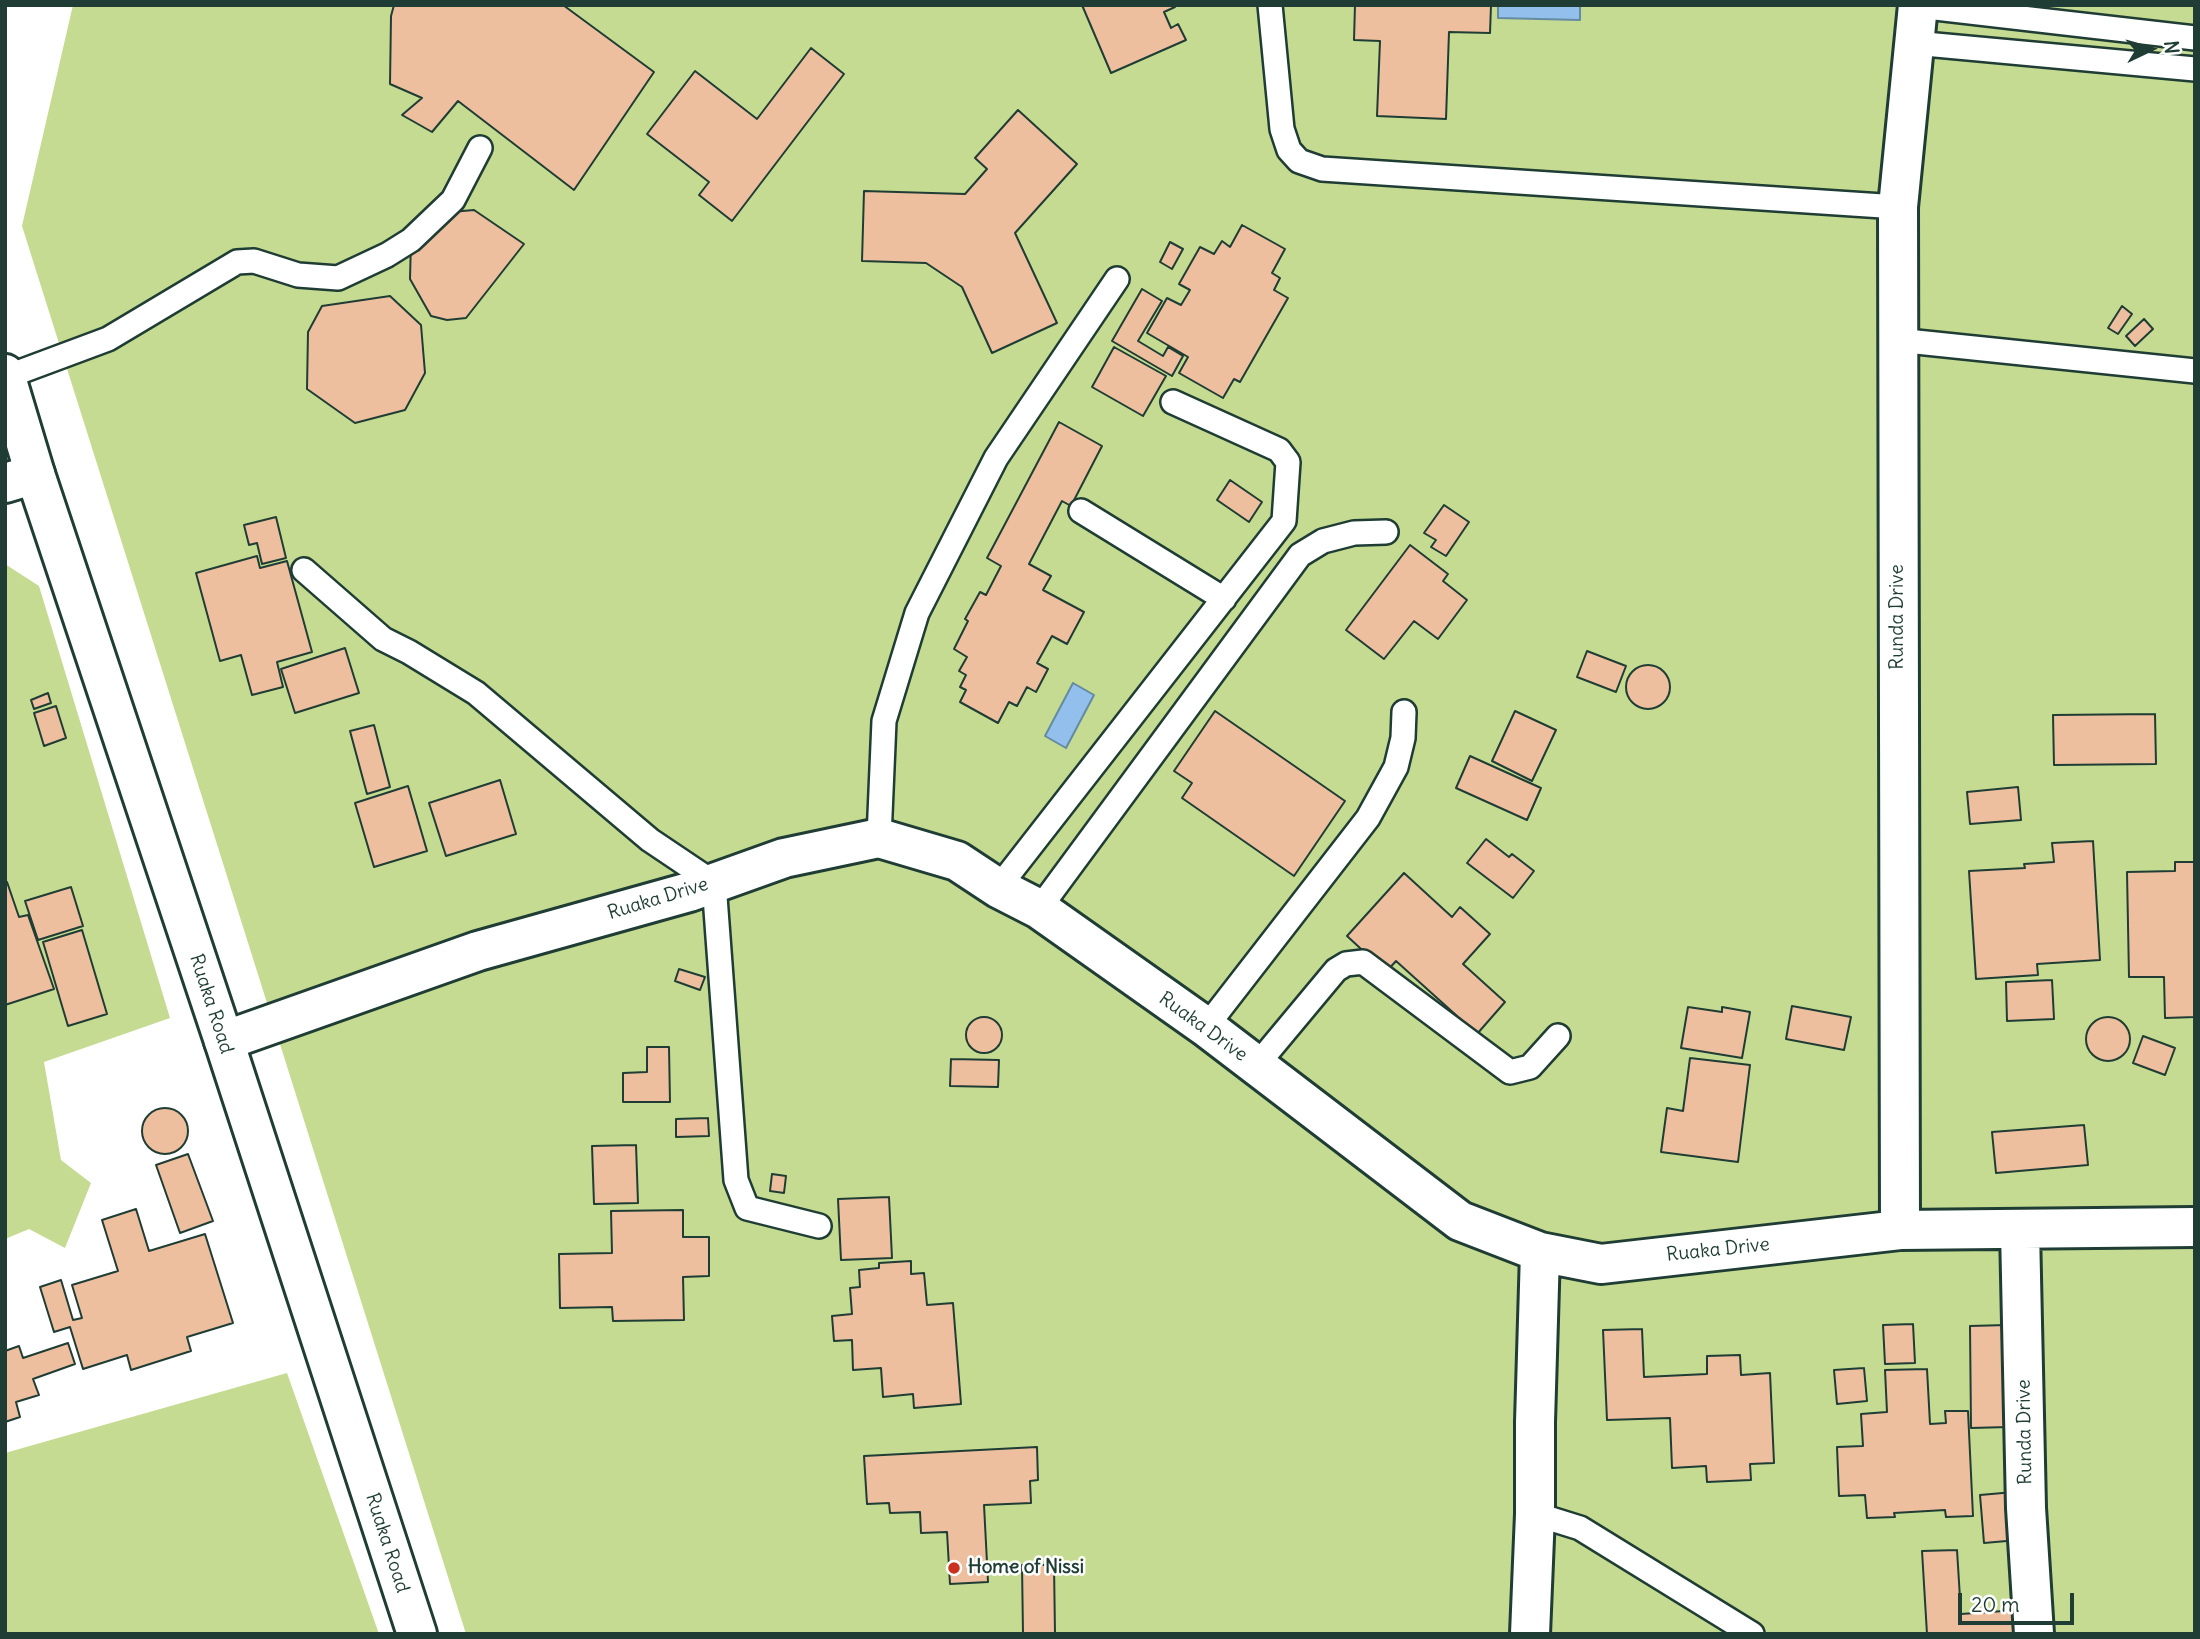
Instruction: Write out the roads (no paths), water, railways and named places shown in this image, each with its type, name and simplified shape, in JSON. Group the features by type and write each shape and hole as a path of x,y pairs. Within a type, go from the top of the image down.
{"street":[{"name":"Runda Drive","path":"1900,1230 1898,207 1917,18"},
{"name":"Ruaka Road","path":"6,376 20,478 224,1041 417,1634"},
{"name":"Ruaka Drive","path":"224,1041 478,951 714,883 784,858 879,838 957,861 998,888 1039,909 1206,1027 1460,1221 1540,1252 1601,1264 1900,1230 2195,1227"},
{"name":"Runda Drive","path":"2020,1230 2026,1508 2034,1634"},
{"path":"1531,1634 1540,1252"}],"lane":[{"path":"1270,5 1282,129 1289,150 1299,161 1322,169 1898,207"},
{"path":"1917,18 2195,38"},
{"path":"1917,18 2195,69"},
{"path":"6,376 108,339 237,262 254,261 298,275 338,278 374,261 411,240 453,200 480,148"},
{"path":"879,838 884,721 917,613 996,458 1117,279"},
{"path":"1898,340 2195,371"},
{"path":"998,888 1284,521 1288,462 1279,450 1173,402"},
{"path":"1081,510 1224,599"},
{"path":"1039,909 1300,555 1323,541 1354,533 1386,532"},
{"path":"304,570 383,639 476,693 650,840 714,883 736,1180 747,1208 819,1226"},
{"path":"1206,1027 1368,818 1396,767 1403,738 1404,712"},
{"path":"1256,1066 1336,970 1346,964 1363,962 1510,1072 1530,1067 1558,1036"},
{"path":"1535,1514 1580,1528 1752,1634"}],"water":[{"path":"1498,5 1580,5 1580,20 1498,18"},
{"path":"1073,683 1094,695 1066,748 1045,736"}],"place":[{"name":"Home of Nissi","path":"954,1568"}]}
